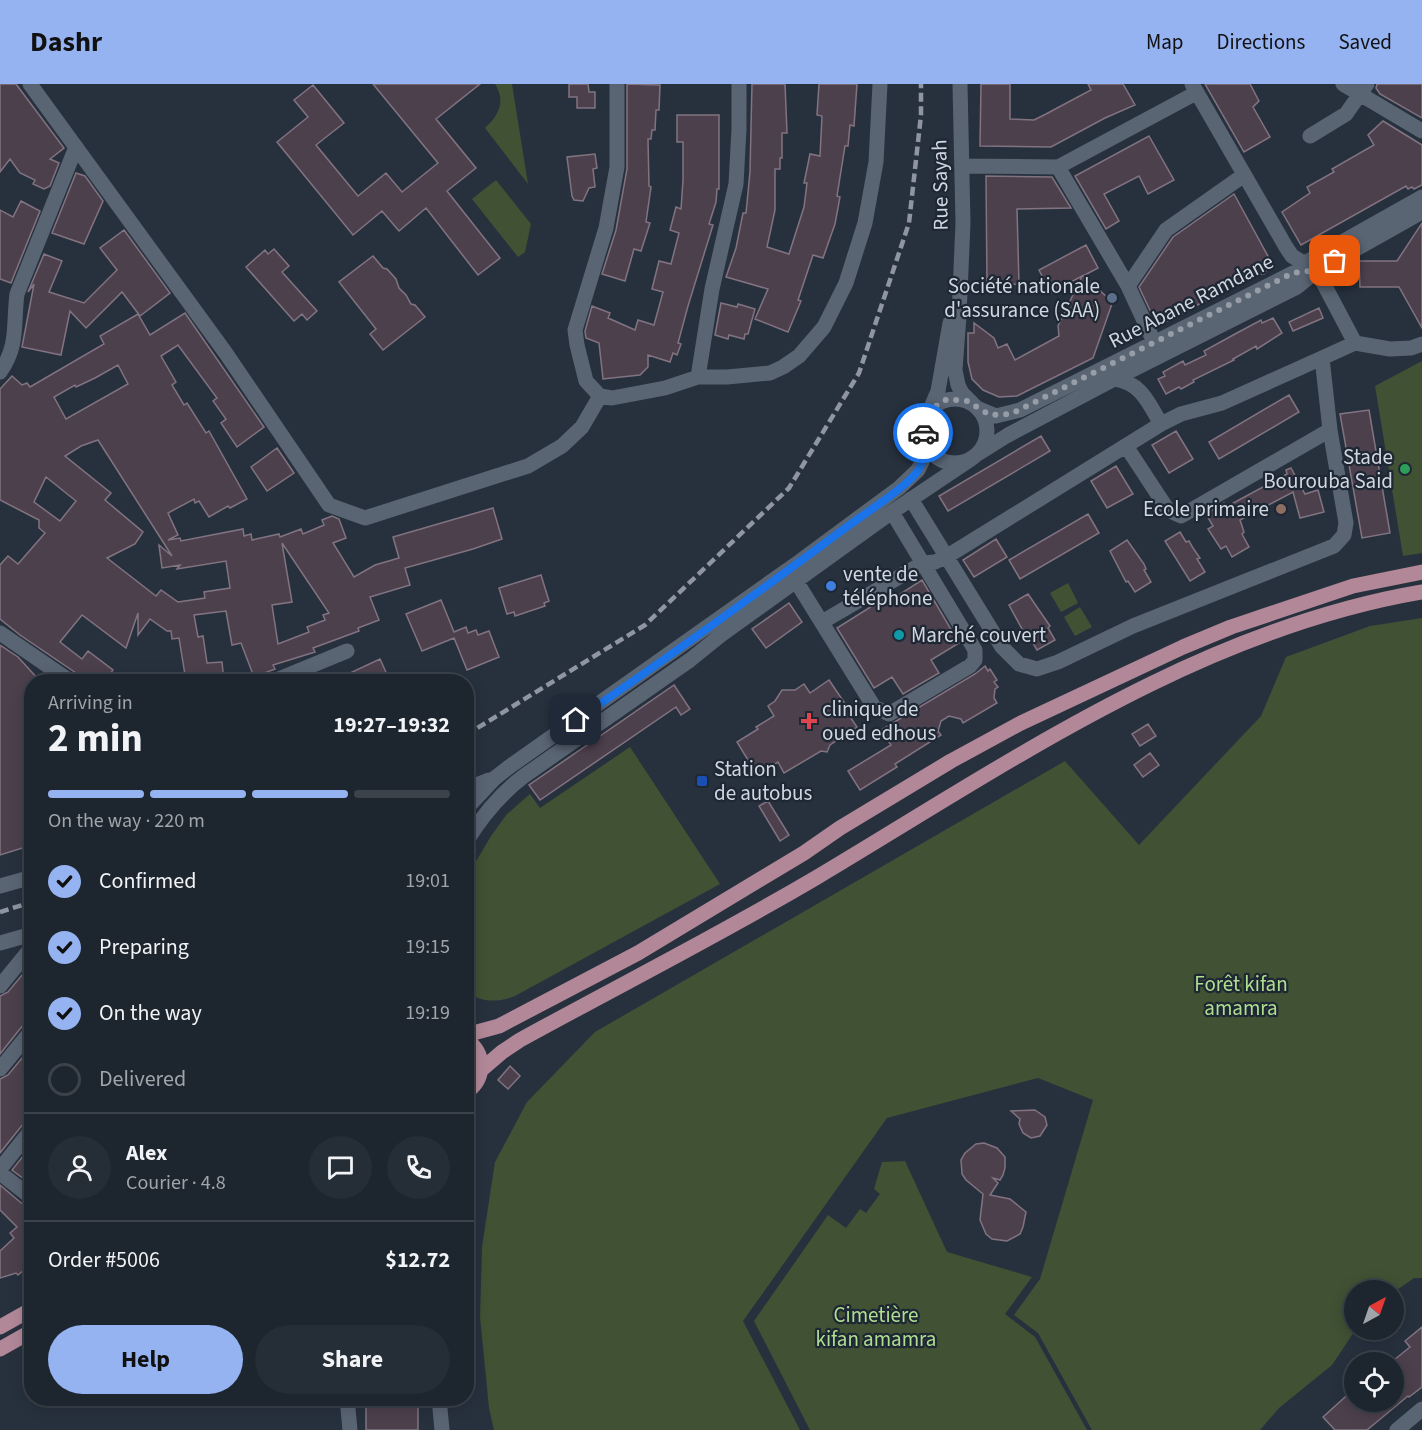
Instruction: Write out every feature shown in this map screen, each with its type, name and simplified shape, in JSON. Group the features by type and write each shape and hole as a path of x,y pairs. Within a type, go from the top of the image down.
{"main road":[{"path":"474,1033 499,1026 639,953 951,761 1019,724 1231,627 1353,586 1422,572"},
{"path":"474,1085 482,1070 520,1040 761,910 1082,718 1173,672 1233,646 1353,606 1422,592"},
{"path":"474,1047 481,1059 482,1070"},
{"path":"0,1327 24,1314"},
{"path":"0,1349 24,1336"}],"street":[{"path":"30,84 225,352 330,506 365,518 528,465 562,446 582,427 600,396"},
{"path":"617,84 617,168 606,228 575,330 586,381 600,396 619,398 665,388 698,377 770,373 799,356 824,327 846,283 865,223 876,162 880,84"},
{"path":"698,377 712,289 736,184 740,129 739,84"},
{"name":"Rue Sayah","path":"960,84 963,223 955,370 962,393 976,407"},
{"path":"1343,84 1363,89 1422,131"},
{"path":"962,166 1058,167 1194,88 1244,176 1301,266 1355,343"},
{"path":"1310,136 1346,114 1363,89"},
{"path":"0,372 12,353 16,326 16,294 76,147"},
{"path":"1058,167 1128,286 1154,342"},
{"path":"1128,286 1166,230 1244,176"},
{"path":"474,830 486,812 508,788 690,660 911,499 1008,435 1297,287 1301,266 1422,196"},
{"name":"Rue Abane Ramdane","path":"976,407 990,415 1003,416 1020,411 1301,266 1422,212"},
{"name":"Rue Sayah","path":"930,410 936,398 944,349 959,285"},
{"path":"0,300 15,308"},
{"path":"822,622 923,562 935,562 946,557 1161,424 1182,414 1222,403 1355,343 1390,349 1412,348 1422,344"},
{"path":"911,499 1002,647 1019,664 1037,669 1058,662 1153,618 1334,546 1344,535 1346,523 1330,430 1322,358"},
{"path":"1143,393 1142,376 1147,363"},
{"path":"1114,379 1125,380 1143,393 1161,424"},
{"path":"474,793 899,488 918,470 922,462 924,441 922,428 930,410 941,402 961,399 976,407 986,422 985,443 974,457 957,463 943,461 931,453 924,441"},
{"path":"1126,446 1168,510 1180,516 1330,430"},
{"path":"796,581 874,707 889,714 970,666 975,660 975,650 892,512"},
{"path":"0,633 60,674"},
{"path":"291,674 347,651"},
{"path":"474,786 495,778"},
{"path":"474,800 495,778"},
{"path":"0,886 24,879"},
{"path":"0,943 24,936"},
{"path":"0,986 24,957"},
{"path":"0,1069 24,1040"},
{"path":"24,1140 0,1171 24,1191"},
{"path":"348,1406 350,1430"},
{"path":"440,1406 442,1430"},
{"path":"1397,1430 1422,1409"}],"green space":[{"path":"495,84 512,84 528,184 485,128 499,108 500,96"},
{"path":"496,180 531,224 525,252 518,257 472,199"},
{"name":"Stade Bourouba Said","path":"1422,361 1422,553 1403,556 1375,386"},
{"path":"1068,583 1078,603 1061,612 1050,593"},
{"path":"1080,607 1092,627 1075,636 1064,617"},
{"name":"Forêt kifan amamra","path":"1422,618 1422,1278 1414,1278 1404,1285 1404,1280 1344,1280 1344,1340 1349,1340 1332,1365 1279,1408 1260,1430 1092,1430 1038,1333 1014,1315 1040,1279 1093,1100 1038,1078 887,1118 743,1321 800,1430 494,1430 489,1408 480,1317 482,1247 495,1162 527,1102 595,1032 1065,761 1139,845 1261,716 1286,657 1370,626"},
{"path":"630,747 720,884 515,996 502,1000 484,1000 474,996 474,866 507,814 530,794 540,808"},
{"name":"Cimetière kifan amamra","path":"905,1161 947,1252 1032,1277 1005,1314 1035,1337 1087,1430 810,1430 754,1321 828,1215 846,1228 860,1209 866,1213 880,1194 874,1189 882,1162"}],"building":[{"path":"0,84 16,84 64,148 50,159 59,163 50,186 44,189 33,184 35,180 20,173 10,159 0,172"},
{"path":"373,84 480,84 436,119 476,168 447,191 500,258 478,275 426,208 399,231 382,211 353,235 277,142 308,117 294,100 313,85 344,123 316,145 358,196 386,173 402,192 438,163"},
{"path":"569,84 588,84 589,92 595,92 595,108 577,108 577,97 569,97"},
{"path":"627,84 660,85 655,130 652,130 651,139 648,139 649,186 651,187 646,222 650,223 641,251 634,249 625,281 602,274 616,230 627,169"},
{"path":"752,84 785,84 787,133 782,133 780,169 775,169 775,210 767,247 789,254 804,207 807,183 804,183 810,154 820,156 822,116 817,115 819,84 857,84 854,126 850,125 848,146 845,146 835,224 823,258 813,255 798,300 801,301 788,332 755,319 768,289 726,277 736,248 743,213 746,213 750,172"},
{"path":"981,84 1010,84 1010,119 1034,120 1091,90 1088,84 1123,84 1135,105 1051,147 980,146"},
{"path":"1205,84 1250,84 1259,101 1253,107 1270,137 1244,152"},
{"path":"1377,84 1422,84 1422,118 1380,94 1376,88"},
{"path":"677,115 719,115 719,189 717,189 716,202 709,224 713,225 678,343 681,344 677,355 673,353 670,362 648,355 648,367 640,375 603,379 599,343 586,338 585,331 592,306 610,313 608,318 635,330 638,320 654,325 663,292 652,289 659,261 671,264 679,233 670,230 676,207 681,209 683,180 683,142 677,142"},
{"path":"1383,121 1422,145 1422,185 1414,189 1412,187 1408,189 1406,186 1301,245 1282,212 1310,193 1307,187 1334,172 1332,169 1374,145 1368,135"},
{"path":"1149,136 1174,180 1148,194 1139,176 1104,194 1119,221 1106,229 1075,176"},
{"path":"595,154 597,168 593,169 595,187 589,188 583,201 574,200 567,157"},
{"path":"76,173 85,176 103,201 84,244 52,233"},
{"path":"986,176 1052,177 1071,208 1017,209 1019,284 987,285"},
{"path":"1234,194 1269,258 1268,269 1264,274 1251,275 1159,325 1139,287 1173,237"},
{"path":"21,201 40,211 11,283 0,279 0,210 13,217"},
{"path":"1422,223 1422,328 1399,287 1360,287 1359,261 1397,261"},
{"path":"124,230 170,293 140,316 122,292 86,328 70,311 61,355 22,347 34,284 28,292 44,254 62,261 49,292 84,303 117,270 100,248"},
{"path":"1086,245 1098,268 1083,276 1106,296 1114,298 1093,358 1017,396 999,397 983,390 972,379 968,362 968,333 974,333 974,323 994,338 998,348 1007,344 1015,360 1059,336 1058,326 1082,276 1051,293 1039,270"},
{"path":"274,249 289,266 282,272 317,311 307,320 302,314 294,321 246,267 265,250 268,254"},
{"path":"373,256 396,279 399,288 411,304 415,305 425,317 383,350 370,334 376,329 339,282"},
{"path":"721,303 737,307 738,304 755,309 748,334 745,334 744,339 729,335 728,339 715,335"},
{"path":"1319,308 1323,318 1293,331 1289,322"},
{"path":"185,313 264,427 237,447 221,423 226,419 213,401 217,398 178,345 161,356 176,382 172,385 184,405 187,403 206,433 209,431 247,499 230,508 228,506 209,517 199,501 195,503 194,499 168,513 178,535 168,540 180,538 181,541 243,529 244,536 251,534 252,540 279,534 280,537 301,529 303,534 324,525 322,520 332,516 339,519 346,538 333,543 354,577 375,565 399,558 393,537 493,508 502,539 405,568 410,585 370,597 379,620 358,628 359,631 313,648 315,652 273,665 275,669 262,674 253,674 241,643 232,645 226,611 194,615 198,637 203,636 207,663 222,662 223,674 185,674 179,638 172,639 171,631 167,631 150,619 138,635 138,613 126,648 82,615 60,642 82,659 88,651 113,670 110,674 77,674 0,619 0,565 8,556 18,564 45,533 39,528 39,520 0,500 0,389 12,376 22,385 27,383 30,387 104,344 100,336 138,314 150,335","holes":["118,365 128,384 66,419 54,397","98,440 172,556 159,545 162,568 180,565 177,569 226,561 230,588 204,592 205,598 178,602 161,590 156,596 107,558 135,544 143,532 105,500 111,493 65,456 81,446","46,477 76,501 60,521 34,502","282,543 329,613 323,615 325,620 307,627 309,632 278,644 272,605 292,602"]},
{"path":"1273,318 1282,333 1257,349 1256,346 1234,360 1193,380 1194,382 1181,389 1179,387 1166,394 1158,379 1165,376 1163,372 1183,361 1185,365 1206,355 1204,351 1261,320 1262,323"},
{"path":"1289,395 1299,412 1219,459 1209,442"},
{"path":"1369,410 1390,533 1362,538 1340,414"},
{"path":"1176,431 1193,459 1169,473 1152,445"},
{"path":"1041,436 1050,451 948,511 939,496"},
{"path":"277,448 294,473 267,491 251,467"},
{"path":"1116,466 1133,494 1107,508 1091,481"},
{"path":"1291,468 1305,494 1318,490 1324,512 1300,518 1293,492 1240,520 1244,532 1242,534 1249,547 1232,557 1226,546 1221,549 1208,529 1213,526 1206,514 1224,503 1226,507 1287,474 1286,470"},
{"path":"1088,514 1099,533 1020,579 1009,560"},
{"path":"1180,532 1200,558 1197,559 1205,572 1190,581 1165,541"},
{"path":"996,539 1007,557 974,577 963,560"},
{"path":"1127,540 1144,564 1146,569 1144,570 1151,582 1135,592 1128,581 1126,582 1110,551"},
{"path":"541,575 549,601 544,603 545,606 515,616 514,612 507,614 499,588"},
{"name":"Marché couvert","path":"922,580 959,643 931,660 939,673 903,694 892,677 874,688 837,628 888,596 891,600"},
{"path":"1028,594 1050,626 1048,628 1055,640 1037,650 1030,638 1028,640 1009,605"},
{"path":"441,600 454,632 466,627 468,633 476,630 478,635 489,631 499,657 467,670 454,638 422,651 406,614"},
{"path":"789,603 802,622 766,648 752,629"},
{"path":"0,645 18,657 34,674 24,674 24,848 0,855"},
{"path":"380,659 387,674 348,674"},
{"path":"985,666 988,671 990,669 997,680 994,682 998,687 995,689 994,698 997,703 963,723 961,719 949,716 941,721 938,731 941,735 895,764 897,767 860,790 848,771 891,745 881,730"},
{"name":"clinique de oued edhous","path":"829,680 850,711 848,714 857,727 830,745 827,752 821,751 784,773 778,762 757,775 737,742 774,716 768,706 775,701 782,690 795,690 804,684 810,693"},
{"path":"674,685 690,709 681,715 676,707 540,800 529,785"},
{"path":"1148,724 1156,736 1140,746 1132,734"},
{"path":"1150,753 1159,765 1143,777 1134,765"},
{"path":"768,801 789,835 780,841 759,806"},
{"path":"24,973 24,1024 0,1054 0,996 8,992"},
{"path":"24,1056 24,1123 0,1153 0,1079 8,1075"},
{"path":"510,1066 520,1076 508,1089 498,1080"},
{"path":"1035,1110 1045,1117 1047,1125 1040,1136 1031,1138 1023,1133 1019,1124 1020,1119 1011,1111"},
{"path":"984,1143 997,1148 1005,1157 1003,1175 1000,1180 993,1178 998,1183 990,1195 1010,1199 1026,1212 1020,1234 1007,1241 992,1239 986,1234 980,1220 983,1194 962,1174 961,1160 965,1153 976,1144"},
{"path":"24,1155 24,1179 12,1170"},
{"path":"0,1185 24,1205 24,1270 18,1275 16,1273 0,1278 0,1251 14,1238 10,1233 17,1227 0,1210"},
{"path":"1422,1327 1422,1387 1404,1399 1404,1352 1410,1347 1405,1341"},
{"path":"1344,1398 1344,1412 1389,1412 1367,1430 1335,1430 1323,1417"},
{"path":"366,1406 418,1406 418,1430 366,1430"}],"railway":[{"path":"474,730 645,625 789,488 859,373 909,223 921,115 921,84"},
{"path":"0,912 24,904"}],"way so far":[{"path":"923,433 922,428 926,415 935,405 947,399 967,401 990,415 996,416 1020,411 1293,273 1317,270 1335,261"}],"place":[{"name":"Société nationale d'assurance (SAA)","path":"1112,298"},
{"name":"Stade Bourouba Said","path":"1405,469"},
{"name":"Ecole primaire","path":"1281,509"},
{"name":"vente de téléphone","path":"831,586"},
{"name":"Marché couvert","path":"899,635"},
{"name":"clinique de oued edhous","path":"809,721"},
{"name":"Station de autobus","path":"702,781"}],"route":[{"path":"576,720 899,488 911,478 922,462 923,433"}]}
